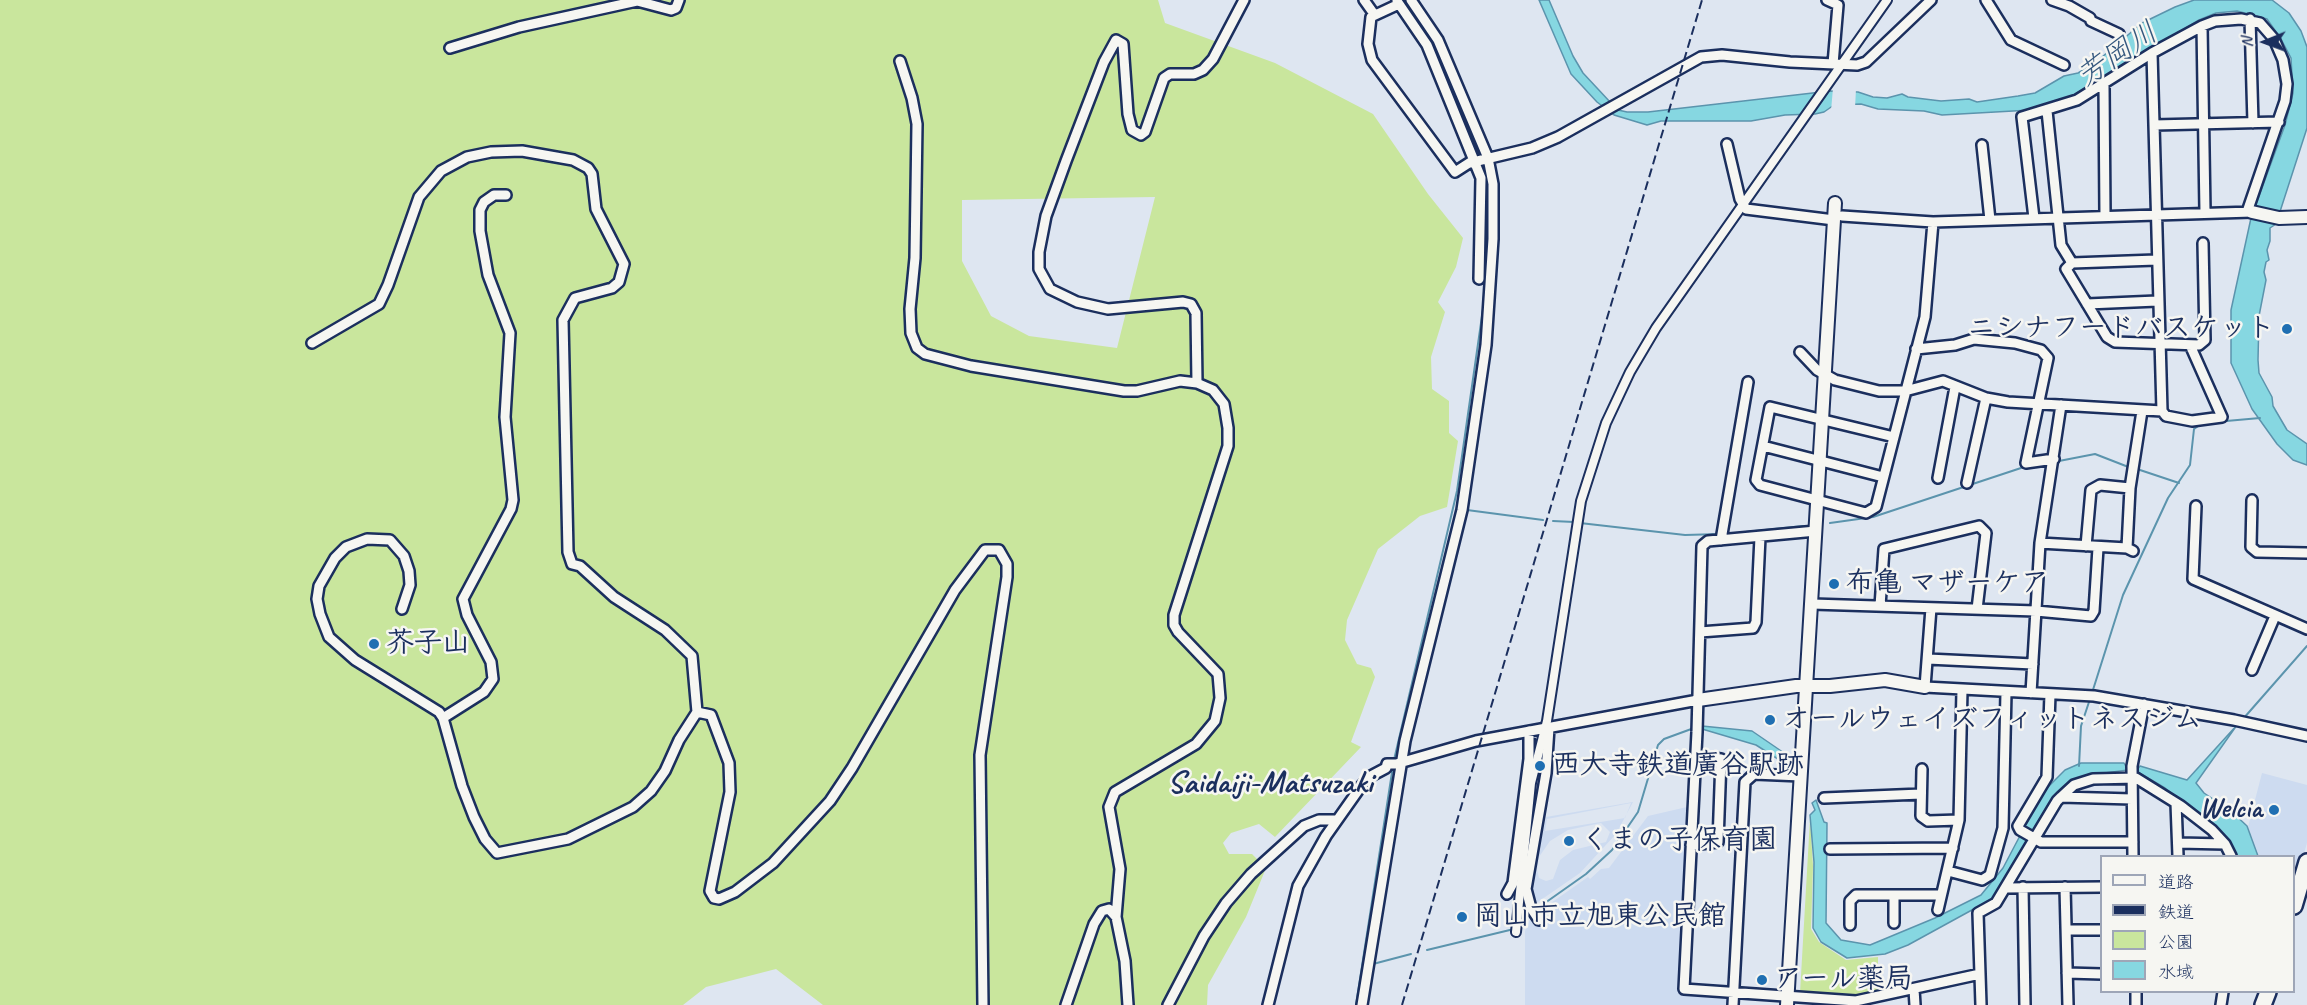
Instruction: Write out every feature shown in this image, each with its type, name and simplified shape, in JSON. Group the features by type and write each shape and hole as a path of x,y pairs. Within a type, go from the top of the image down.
{"main road":[{"path":"2295,903 2307,862"}],"street":[{"path":"450,48 519,27 637,1 671,10 676,8 680,0"},
{"path":"1197,383 1196,313 1191,304 1183,302 1108,309 1077,302 1050,289 1039,269 1039,252 1046,216 1104,62 1116,40 1123,44 1128,114 1132,130 1140,135 1145,132 1164,78 1170,74 1194,74 1203,70 1214,59 1244,0"},
{"path":"1364,0 1374,14"},
{"path":"1411,0 1438,40 1481,159 1479,279"},
{"path":"1827,0 1839,5 1833,64"},
{"path":"1535,914 1526,889 1546,772 1547,728 1577,523 1594,457 1630,372 1656,328 1887,0"},
{"path":"1362,1005 1396,764 1462,510 1490,302 1493,184 1481,159 1422,35 1397,2 1374,14 1369,23 1368,44 1375,67 1455,172 1481,159 1545,143 1701,57 1722,55 1769,61 1857,65 1872,58 1931,0"},
{"path":"1986,0 2010,40 2064,65"},
{"path":"2052,0 2069,6 2090,18 2091,21 2119,33"},
{"path":"2250,19 2253,123"},
{"path":"2034,218 2022,117 2077,100 2104,86 2152,53 2202,26 2216,21 2250,19 2260,23 2274,39 2283,60 2286,93 2250,212"},
{"path":"2202,26 2205,212"},
{"path":"2152,53 2158,343 2162,411 2166,416 2192,421 2222,417 2190,345"},
{"path":"900,61 912,98 917,124 915,246 910,309 911,333 917,348 925,354 961,364 1124,391 1137,391 1180,381 1197,383 1213,390 1224,404 1228,446 1178,597 1174,625 1218,674 1220,698 1215,721 1196,744 1140,775 1115,792 1112,798 1110,824 1121,882 1116,917 1125,961 1128,1005"},
{"path":"2104,86 2105,216"},
{"path":"2047,111 2061,245 2072,263"},
{"path":"2154,125 2279,122"},
{"path":"1727,144 1743,206 1750,211 1934,222 2205,212 2250,212 2279,218 2307,217"},
{"path":"1982,145 1990,220"},
{"path":"312,343 379,304 419,197 441,171 467,157 491,152 522,151 573,159 588,168 595,184 599,218 624,264 618,282 612,288 575,298 563,320 569,558 572,564 580,566 614,597 665,630 692,656 697,712 679,740 665,771 651,791 633,807 568,839 497,853 485,839 474,817 462,786 443,718 439,712 355,660 329,637 317,599 319,586 335,558 346,547 367,539 390,540 404,556 409,571 410,585 402,609"},
{"path":"443,718 484,692 493,679 492,662 467,615 463,599 511,509 513,500 505,417 510,333 488,275 480,231 480,210 484,202 494,195 506,195"},
{"path":"1787,1000 1822,420 1838,218 1835,203"},
{"path":"1894,437 1770,407 1756,480 1760,485 1866,513 1872,511 1894,437 1925,317 1934,222"},
{"path":"2156,260 2072,263 2066,269 2106,337 2115,342 2199,345 2205,340 2203,243"},
{"path":"2087,304 2157,302"},
{"path":"1916,349 1955,345 1974,339 2015,343 2041,350 2048,358 2026,463 2054,459"},
{"path":"1800,352 1810,364 1835,380 1879,391 1905,391 1943,381 1986,398 2162,411"},
{"path":"1721,536 1748,382"},
{"path":"1938,478 1955,387"},
{"path":"1966,483 1986,398"},
{"path":"2031,693 2040,543 2061,405"},
{"path":"2040,543 2130,549 2130,488 2142,411"},
{"path":"1763,446 1883,477"},
{"path":"2086,546 2091,490 2100,484 2130,488"},
{"path":"2252,500 2251,547 2257,552 2307,553"},
{"path":"2196,506 2193,579 2307,629"},
{"path":"1880,606 1884,549 1979,526 1984,528 1986,533 1977,609"},
{"path":"1816,531 1760,537 1721,536 1704,542 1702,546 1696,756 1684,989 1734,992 1787,1000 1856,1003 1980,974"},
{"path":"1700,632 1753,628 1756,622 1760,537"},
{"path":"1812,604 2036,611 2091,616 2094,611 2098,548"},
{"path":"697,712 711,715 729,763 730,792 711,891 714,898 719,899 735,892 773,863 830,801 852,768 955,590 985,550 999,550 1007,564 1007,578 980,755 983,1005"},
{"path":"1925,687 1931,608"},
{"path":"2252,670 2275,616"},
{"path":"1928,659 2033,664"},
{"path":"1268,1005 1298,885 1337,820 1369,777 1396,764 1461,744 1698,700 1807,686 1885,680 1962,690 2091,696 2239,721 2307,736"},
{"path":"1938,910 1959,820 1962,690"},
{"path":"1948,871 1987,879 2001,841 2006,692"},
{"path":"2019,828 2047,777 2050,694"},
{"path":"2133,855 2132,772 2144,704"},
{"path":"1516,929 1531,783 1547,728"},
{"path":"1507,894 1513,883 1529,759 1529,731"},
{"path":"1691,845 1718,842 1721,759 1696,756"},
{"path":"1922,769 1921,816 1928,821 1959,820"},
{"path":"1981,1005 1978,913 1996,903 2033,838 2061,797 2074,785 2132,772 2212,830 2225,844 2230,855"},
{"path":"1733,1005 1745,782 1754,774 1800,776"},
{"path":"1824,798 1921,794"},
{"path":"2061,797 2132,799"},
{"path":"2176,803 2178,855"},
{"path":"1168,1005 1204,936 1226,903 1251,874 1304,826 1319,820 1337,820"},
{"path":"2003,825 2019,828 2041,842 2133,842"},
{"path":"2178,843 2225,844"},
{"path":"1830,849 1953,848"},
{"path":"2023,887 2025,1005"},
{"path":"2065,887 2068,1005"},
{"path":"2006,888 2100,887"},
{"path":"1850,925 1850,901 1856,895 1941,895"},
{"path":"1894,895 1894,923"},
{"path":"1066,1005 1094,924 1102,910 1109,909 1116,917"},
{"path":"2067,930 2100,930"},
{"path":"2067,973 2100,974"},
{"path":"1914,988 1915,1005"}],"shaded area":[{"path":"2262,773 2307,785 2307,843 2299,871 2295,870 2295,855 2259,855 2248,827"},
{"path":"1633,802 1627,814 1631,803 1547,819 1545,831 1624,818 1616,834 1580,873 1535,904 1531,889 1546,817","holes":["1601,823 1610,832 1606,842 1573,850 1560,860 1553,879 1546,881 1539,878 1537,870 1539,857 1550,841 1568,830"]},
{"path":"1687,807 1678,992 1725,996 1728,1005 1525,1005 1525,931 1531,917 1588,877 1590,879 1601,869 1609,868 1648,816"}],"green space":[{"path":"0,0 1158,0 1165,23 1275,63 1373,114 1428,194 1463,238 1456,267 1438,302 1445,312 1431,357 1432,389 1449,401 1449,433 1458,441 1447,507 1420,516 1378,549 1347,620 1345,640 1357,664 1371,668 1375,677 1351,742 1361,747 1275,837 1259,824 1231,833 1223,843 1229,854 1252,854 1266,868 1246,917 1208,985 1207,1005 823,1005 776,969 706,987 683,1005 0,1005","holes":["1155,197 1117,348 1029,336 991,316 962,261 962,200"]},
{"path":"1810,819 1813,866 1811,929 1819,942 1846,960 1878,957 1878,993 1856,996 1800,993"}],"water":[{"name":"芳岡川","path":"1539,0 1549,0 1573,56 1583,73 1611,103 1618,110 1648,112 1830,91 1858,92 1873,97 1887,98 1902,94 1908,97 1941,101 1969,99 1977,102 2035,93 2064,76 2078,73 2095,63 2142,23 2175,7 2194,0 2272,0 2289,13 2301,31 2307,47 2307,128 2276,224 2270,228 2267,250 2269,260 2266,262 2264,272 2266,280 2259,316 2258,360 2259,373 2272,397 2273,406 2287,430 2307,444 2307,465 2293,460 2277,444 2252,409 2231,363 2231,310 2251,218 2285,125 2293,93 2291,58 2267,19 2237,11 2216,13 2199,20 2072,96 2031,110 1942,115 1924,111 1878,109 1861,104 1834,105 1824,112 1815,114 1785,115 1751,121 1661,121 1647,125 1614,115 1597,102 1571,74"},
{"path":"2237,725 2196,783 2204,793 2231,811 2247,826 2258,855 2236,855 2228,839 2215,827 2165,788 2136,771 2140,766 2187,780"},
{"path":"1702,726 1752,731 1790,757 1789,771 1778,759 1756,745 1702,729"},
{"path":"2081,763 2124,763 2128,770 2097,774 2073,781 2062,788 2049,803 1992,899 1908,945 1885,954 1847,958 1821,942 1813,928 1814,862 1810,815 1815,810 1812,803 1816,800 1824,822 1827,823 1826,923 1841,940 1870,945 1935,918 1981,895 2003,868 2043,792 2065,770"}],"pier":[{"path":"1833,88 1856,89 1855,108 1835,108 1831,111"}],"waterway":[{"path":"1403,0 1427,33 1480,158"},
{"path":"1394,760 1457,491 1484,302 1487,240 1485,178 1481,164"},
{"path":"2215,422 2260,418"},
{"path":"2092,693 2123,595 2168,498 2190,465 2194,429 2201,424"},
{"path":"2059,461 2095,454 2131,468"},
{"path":"1830,523 1873,517 2021,468"},
{"path":"2137,469 2179,483"},
{"path":"1467,510 1543,520"},
{"path":"1553,521 1574,522"},
{"path":"1580,523 1685,535 1720,534"},
{"path":"1726,534 1803,526"},
{"path":"2243,719 2307,646"},
{"path":"2079,766 2081,726 2090,699"},
{"path":"1535,910 1586,874 1612,850 1638,812 1658,745 1664,739 1694,728"},
{"path":"1356,1005 1393,766"},
{"path":"1520,928 1530,913"},
{"path":"1427,950 1514,929"},
{"path":"1373,964 1411,954"}],"railway":[{"path":"1402,1005 1702,0"}],"place":[{"name":"ニシナフードバスケット","path":"2287,329"},
{"name":"布亀 マザーケア","path":"1834,584"},
{"name":"芥子山","path":"374,644"},
{"name":"オールウェイズフィットネスジム","path":"1770,720"},
{"name":"西大寺鉄道廣谷駅跡","path":"1540,766"},
{"name":"Welcia","path":"2274,810"},
{"name":"くまの子保育園","path":"1569,841"},
{"name":"岡山市立旭東公民館","path":"1462,917"},
{"name":"アール薬局","path":"1762,980"}],"district":[{"name":"Saidaiji-Matsuzaki","path":"1270,784"}]}
